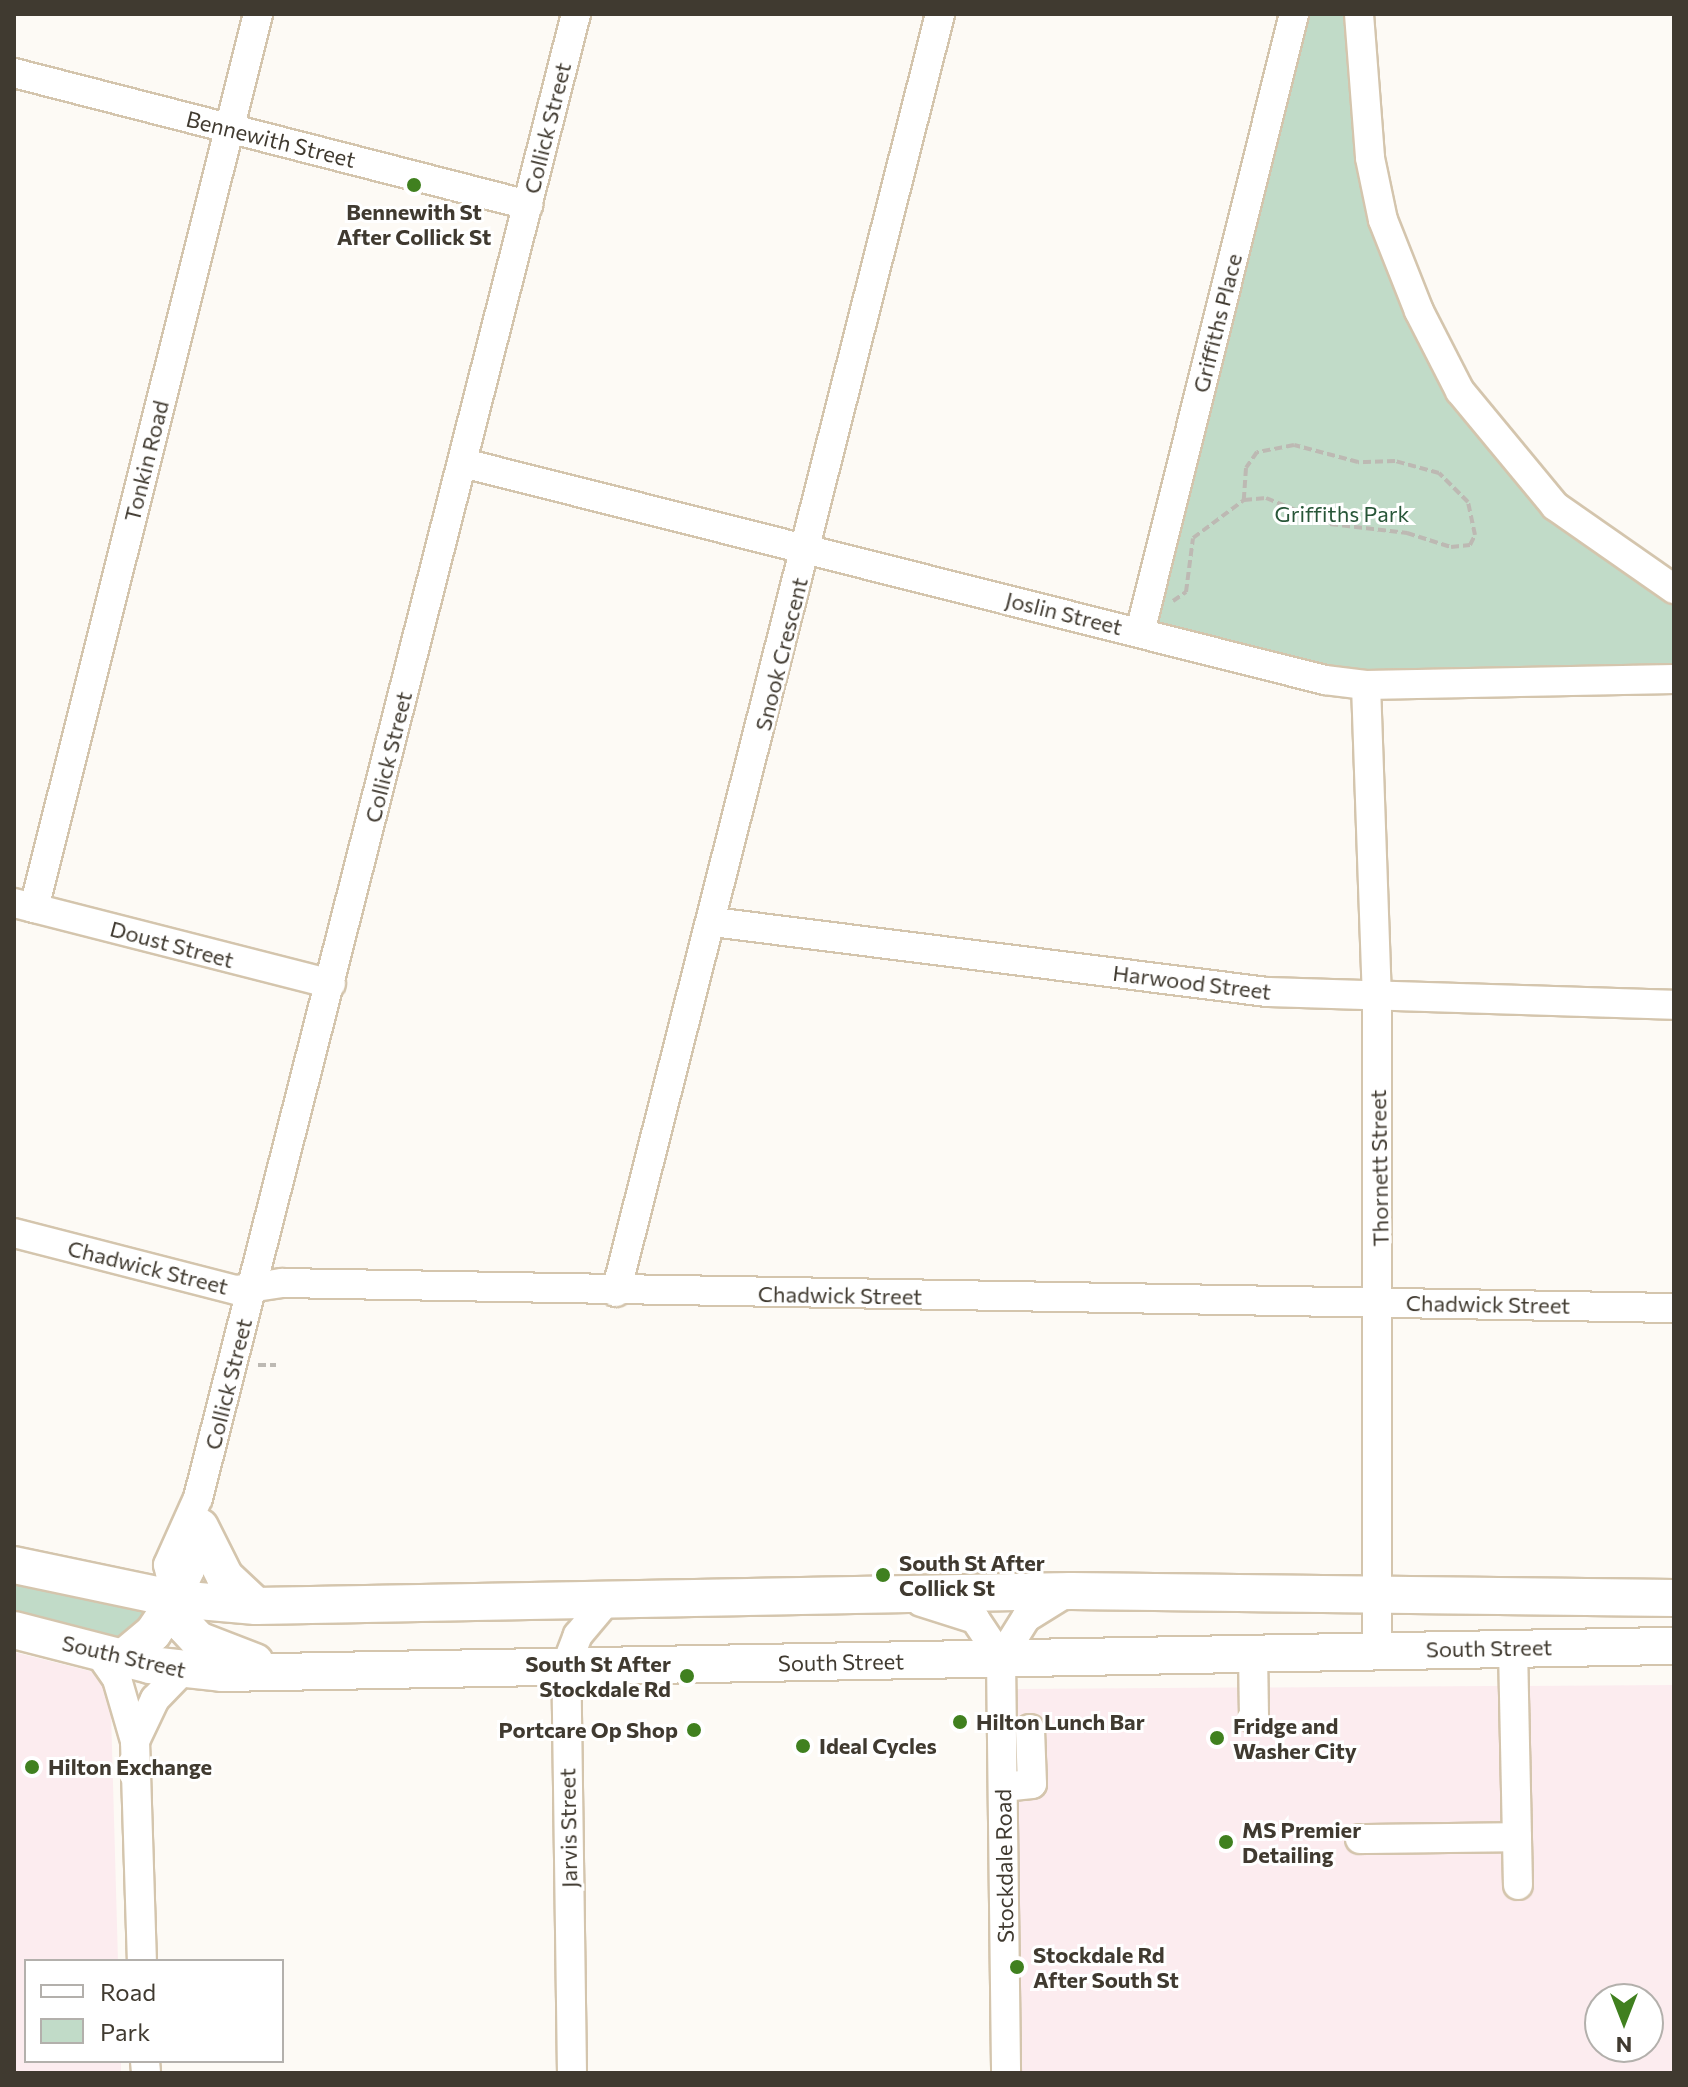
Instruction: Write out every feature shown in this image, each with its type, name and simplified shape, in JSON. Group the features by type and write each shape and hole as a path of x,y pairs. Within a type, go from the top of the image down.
{"main road":[{"path":"199,1513 225,1577 256,1606"},
{"path":"14,1565 176,1599 256,1606 610,1597 1071,1591 1674,1598"},
{"path":"1562,1596 1559,1624 1564,1646"},
{"path":"111,1655 153,1633 176,1599"},
{"path":"176,1599 185,1626 198,1640 218,1651 295,1673"},
{"name":"South Street","path":"14,1630 182,1671 295,1673 1674,1646"}],"street":[{"name":"Tonkin Road","path":"24,905 258,14"},
{"name":"Collick Street","path":"176,1599 187,1581 199,1513 254,1285 576,14"},
{"name":"Snook Crescent","path":"616,1292 808,548 940,14"},
{"name":"Griffiths Place","path":"1140,632 1294,14"},
{"path":"1359,14 1370,158 1383,220 1419,311 1460,391 1555,506 1674,589"},
{"name":"Bennewith Street","path":"14,73 528,205"},
{"name":"Joslin Street","path":"463,463 1325,680 1366,685 1674,679"},
{"name":"Thornett Street","path":"1366,685 1377,999 1380,1302 1377,1651"},
{"name":"Doust Street","path":"24,905 331,984"},
{"name":"Harwood Street","path":"713,922 1267,992 1377,999 1674,1005"},
{"name":"Chadwick Street","path":"14,1233 236,1290 254,1285 1674,1308"},
{"path":"886,1595 964,1613 985,1628 1001,1658 1026,1618 1071,1591"},
{"name":"Jarvis Street","path":"572,2073 566,1666 578,1635 610,1597"},
{"path":"1513,1648 1518,1885"},
{"path":"1253,1653 1254,1719"},
{"path":"111,1655 135,1741 142,1959"},
{"name":"Stockdale Road","path":"1001,1658 1006,2073"},
{"path":"135,1741 155,1699 182,1671"},
{"path":"1003,1787 1032,1784 1030,1729"},
{"path":"1360,1839 1517,1837"}],"path":[{"path":"1147,605 1164,605 1186,592 1193,538 1244,500 1266,498 1330,524 1407,533 1451,547 1470,545 1475,535 1468,502 1439,473 1395,461 1358,462 1294,445 1257,452 1246,468 1244,500"},
{"path":"256,1372 259,1361 276,1365"}],"shaded area":[{"path":"14,1652 110,1676 118,1959 24,1959 24,2063 121,2063 121,2073 14,2073"},
{"path":"1674,1685 1674,2073 994,2073 996,1689"}],"green space":[{"name":"Griffiths Park","path":"1308,14 1347,14 1361,158 1454,400 1549,518 1674,599 1674,673 1371,677 1150,626"},
{"path":"14,1578 153,1609 125,1641 14,1617"}],"place":[{"name":"Bennewith St After Collick St","path":"414,185"},
{"name":"South St After Collick St","path":"883,1575"},
{"name":"South St After Stockdale Rd","path":"687,1676"},
{"name":"Hilton Lunch Bar","path":"960,1722"},
{"name":"Portcare Op Shop","path":"694,1730"},
{"name":"Fridge and Washer City","path":"1217,1738"},
{"name":"Ideal Cycles","path":"803,1746"},
{"name":"Hilton Exchange","path":"32,1767"},
{"name":"MS Premier Detailing","path":"1226,1842"},
{"name":"Stockdale Rd After South St","path":"1017,1967"}]}
